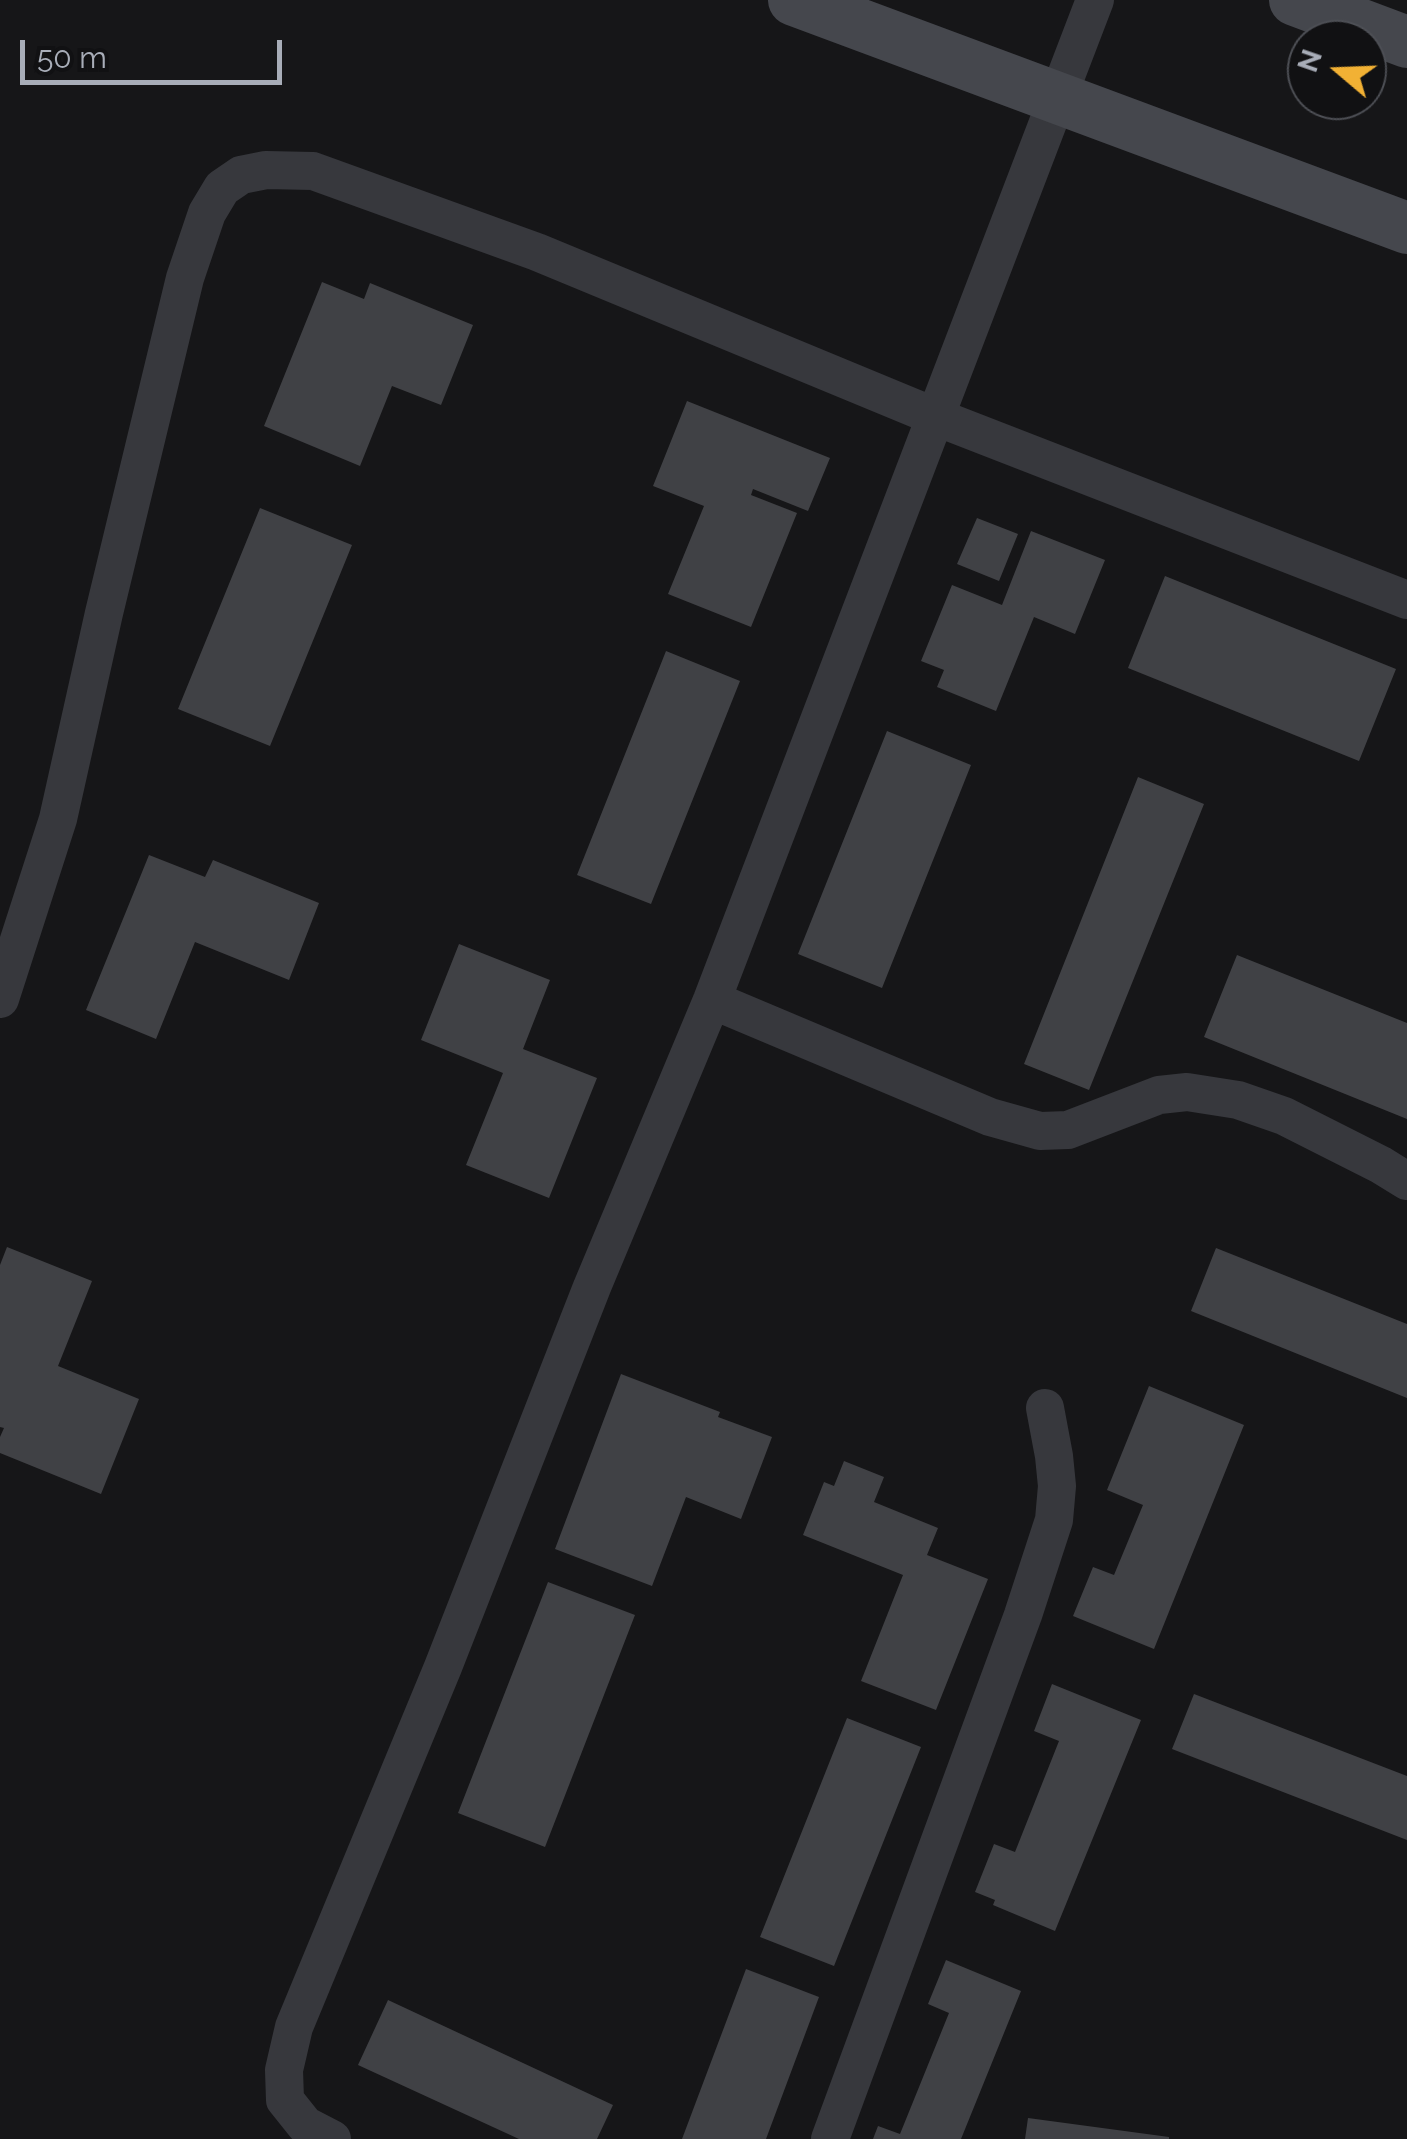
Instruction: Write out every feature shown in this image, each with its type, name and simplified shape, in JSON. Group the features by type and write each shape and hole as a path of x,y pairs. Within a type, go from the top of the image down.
{"main road":[{"path":"794,0 1407,228"},
{"path":"1295,0 1407,42"}],"street":[{"path":"332,2139 304,2125 285,2100 284,2070 294,2027 712,1000 1095,0"},
{"path":"0,999 58,819 185,278 207,213 222,188 241,175 266,170 314,171 538,252 936,416 1407,600"},
{"path":"712,1000 990,1116 1040,1130 1068,1130 1159,1094 1187,1092 1238,1100 1284,1116 1407,1181"},
{"path":"830,2139 1024,1615 1054,1520 1057,1486 1044,1408"}],"building":[{"path":"322,282 364,299 370,283 473,325 441,405 392,386 360,466 264,426"},
{"path":"687,401 830,458 808,511 753,489 751,495 797,513 751,627 668,594 704,506 653,486"},
{"path":"260,508 352,545 270,746 178,709"},
{"path":"977,518 1018,534 999,581 957,564"},
{"path":"1031,531 1105,560 1075,634 1034,617 996,711 937,687 944,670 921,661 952,585 1002,605"},
{"path":"1165,576 1396,669 1359,761 1128,668"},
{"path":"666,651 740,681 651,904 577,875"},
{"path":"887,731 971,765 882,988 798,954"},
{"path":"1138,777 1204,804 1089,1090 1024,1064"},
{"path":"149,855 205,877 213,860 319,903 289,980 195,942 156,1039 86,1010"},
{"path":"459,944 550,980 523,1049 597,1078 549,1198 466,1165 503,1073 421,1040"},
{"path":"1237,955 1407,1023 1407,1119 1204,1037"},
{"path":"7,1247 92,1281 58,1366 139,1399 101,1494 0,1453 4,1428 0,1427 0,1265"},
{"path":"1216,1248 1407,1324 1407,1398 1191,1311"},
{"path":"621,1374 720,1412 718,1417 772,1437 741,1519 686,1497 652,1586 555,1549"},
{"path":"1149,1386 1244,1425 1154,1649 1073,1616 1093,1567 1114,1575 1143,1505 1107,1490"},
{"path":"844,1461 884,1477 874,1502 938,1528 927,1555 988,1579 936,1710 861,1681 903,1575 803,1535 824,1482 834,1486"},
{"path":"548,1582 635,1615 545,1847 458,1813"},
{"path":"1052,1684 1141,1720 1055,1931 993,1905 995,1900 975,1892 994,1844 1015,1852 1059,1741 1034,1731"},
{"path":"1194,1694 1407,1776 1407,1840 1172,1749"},
{"path":"847,1718 921,1747 834,1966 760,1937"},
{"path":"946,1960 1021,1991 961,2139 873,2139 878,2126 900,2134 949,2013 928,2004"},
{"path":"746,1969 819,1997 766,2139 682,2139"},
{"path":"388,2000 613,2105 597,2139 519,2139 358,2065"},
{"path":"1028,2118 1169,2137 1169,2139 1025,2139"}]}
